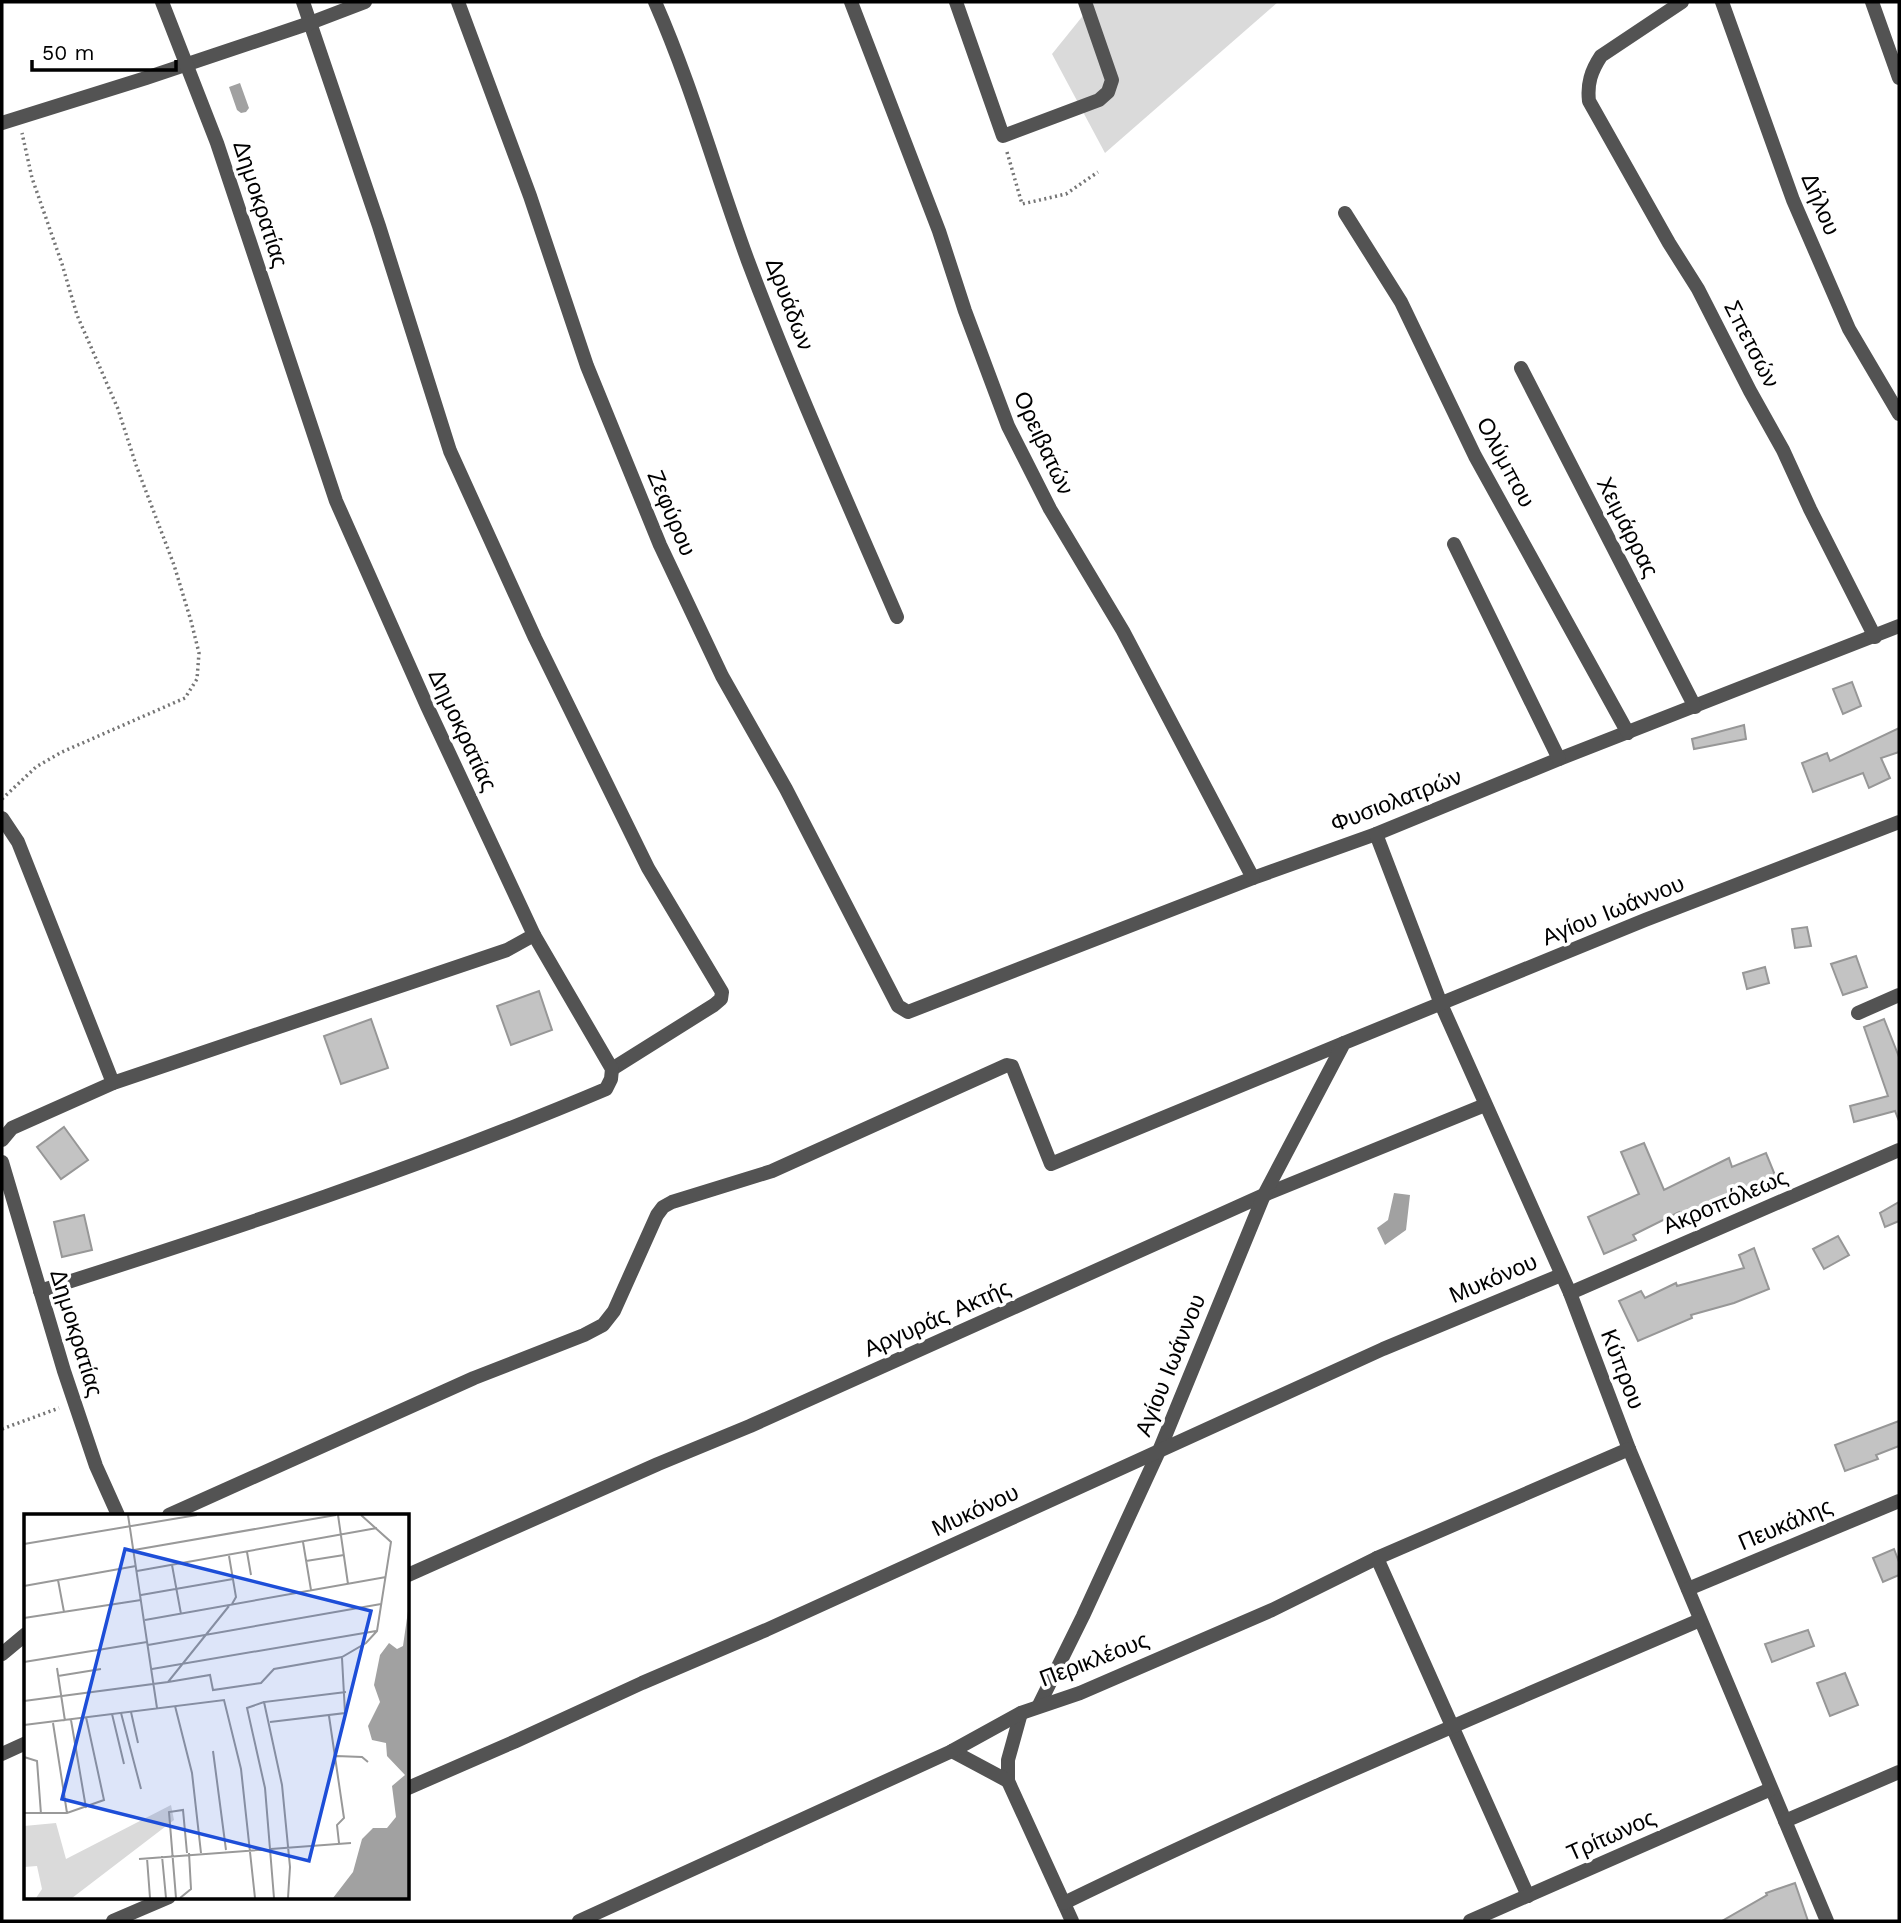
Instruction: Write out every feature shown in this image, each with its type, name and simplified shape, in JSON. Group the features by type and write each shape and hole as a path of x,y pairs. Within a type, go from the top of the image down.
{"street":[{"name":"Δημοκρατίας","path":"162,2 217,144 336,501 427,706 534,936 612,1069"},
{"path":"40,1291 162,1252 532,1120 606,1089 612,1069 714,1005 722,992 648,868 536,638 450,451 379,226 303,2"},
{"path":"2,123 310,23 365,2"},
{"name":"Ζεφύρου","path":"458,2 530,196 587,366 660,545 722,676 786,789 898,1006 908,1012"},
{"name":"Δρυάδων","path":"655,2 677,52 758,285 808,411 897,617"},
{"name":"Ορειβατών","path":"851,2 939,231 965,311 1008,426 1050,509 1123,631 1253,878"},
{"path":"956,2 1003,136 1099,100 1108,92 1112,80 1085,2"},
{"name":"Σπετσών","path":"1682,2 1601,56 1591,75 1588,91 1592,108 1698,289 1783,450 1875,637"},
{"name":"Δήλου","path":"1722,2 1793,200 1849,329 1899,414"},
{"path":"1872,2 1899,78"},
{"name":"Ολύμπου","path":"1345,213 1401,302 1475,456 1628,733"},
{"name":"Χειμάρρας","path":"1521,368 1695,707"},
{"path":"1454,544 1559,759"},
{"name":"Φυσιολατρών","path":"908,1012 1253,878 1376,834 1899,626"},
{"path":"2,818 18,842 113,1083"},
{"name":"Αγίου Ιωάννου","path":"171,1514 474,1378 603,1325 614,1311 657,1215 663,1207 672,1202 772,1171 1007,1065 1012,1066 1051,1164 1646,920 1899,822"},
{"name":"Κύπρου","path":"1376,834 1441,1004 1570,1293 1629,1449 1827,1921"},
{"path":"2,1140 12,1128 113,1083 507,950 534,936"},
{"path":"1858,1013 1899,995"},
{"name":"Αγίου Ιωάννου","path":"1038,1705 1083,1616 1159,1451 1264,1195 1344,1043"},
{"name":"Αργυράς Ακτής","path":"410,1575 1264,1195 1485,1105"},
{"name":"Ακροπόλεως","path":"1570,1293 1899,1150"},
{"name":"Δημοκρατίας","path":"2,1162 75,1403 96,1466 117,1514"},
{"name":"Μυκόνου","path":"410,1787 766,1630 1383,1349 1562,1275"},
{"name":"Περικλέους","path":"579,1921 952,1751 1038,1705 1080,1692 1272,1611 1377,1558 1629,1449"},
{"name":"Πευκάλης","path":"1688,1590 1899,1501"},
{"path":"1377,1558 1528,1896"},
{"path":"1064,1903 1451,1726 1700,1620"},
{"path":"2,1654 24,1636"},
{"path":"1021,1713 1008,1759 1008,1781 1072,1921"},
{"path":"2,1754 24,1744"},
{"path":"952,1751 1008,1781"},
{"path":"1785,1821 1899,1772"},
{"name":"Τρίτωνος","path":"1469,1921 1771,1789"},
{"path":"113,1921 167,1898"}],"path":[{"path":"2,799 36,767 62,752 185,698 197,679 199,653 174,565 118,409 77,315 32,178 19,117"},
{"path":"1003,136 1022,204 1066,194 1098,172"},
{"path":"2,1429 75,1403"}],"shaded area":[{"path":"1094,2 1278,2 1105,153 1052,54"},
{"path":"240,83 249,108 241,113 237,110 229,87"},
{"path":"1394,1193 1410,1195 1406,1230 1385,1245 1377,1228 1388,1220"}],"building":[{"path":"1852,682 1861,706 1843,714 1833,689"},
{"path":"1744,725 1746,739 1694,749 1692,739"},
{"path":"1899,728 1899,752 1881,758 1890,778 1869,788 1863,773 1813,792 1802,763 1827,753 1830,761"},
{"path":"1807,927 1811,946 1795,948 1792,929"},
{"path":"1856,956 1867,987 1843,995 1831,964"},
{"path":"1765,967 1769,983 1747,989 1743,973"},
{"path":"539,991 552,1030 511,1045 497,1006"},
{"path":"371,1019 388,1068 341,1084 324,1036"},
{"path":"1884,1019 1899,1057 1899,1121 1895,1111 1854,1122 1850,1106 1888,1096 1864,1027"},
{"path":"64,1127 88,1160 61,1179 37,1147"},
{"path":"1644,1143 1664,1190 1729,1158 1732,1167 1766,1153 1777,1180 1683,1221 1679,1212 1633,1235 1636,1240 1604,1254 1588,1217 1639,1194 1621,1152"},
{"path":"1899,1202 1899,1221 1885,1227 1880,1213"},
{"path":"84,1215 92,1250 62,1257 54,1222"},
{"path":"1838,1236 1849,1255 1824,1269 1813,1249"},
{"path":"1754,1248 1769,1289 1734,1303 1691,1315 1692,1318 1638,1341 1619,1301 1641,1291 1645,1298 1676,1283 1677,1286 1744,1268 1739,1255"},
{"path":"1899,1421 1899,1446 1876,1455 1878,1459 1845,1471 1835,1445"},
{"path":"1894,1549 1899,1562 1899,1575 1883,1582 1873,1558"},
{"path":"1808,1630 1814,1646 1772,1662 1765,1644"},
{"path":"1845,1673 1858,1705 1830,1716 1817,1683"},
{"path":"1795,1883 1808,1921 1722,1921 1767,1895 1766,1893"}]}
